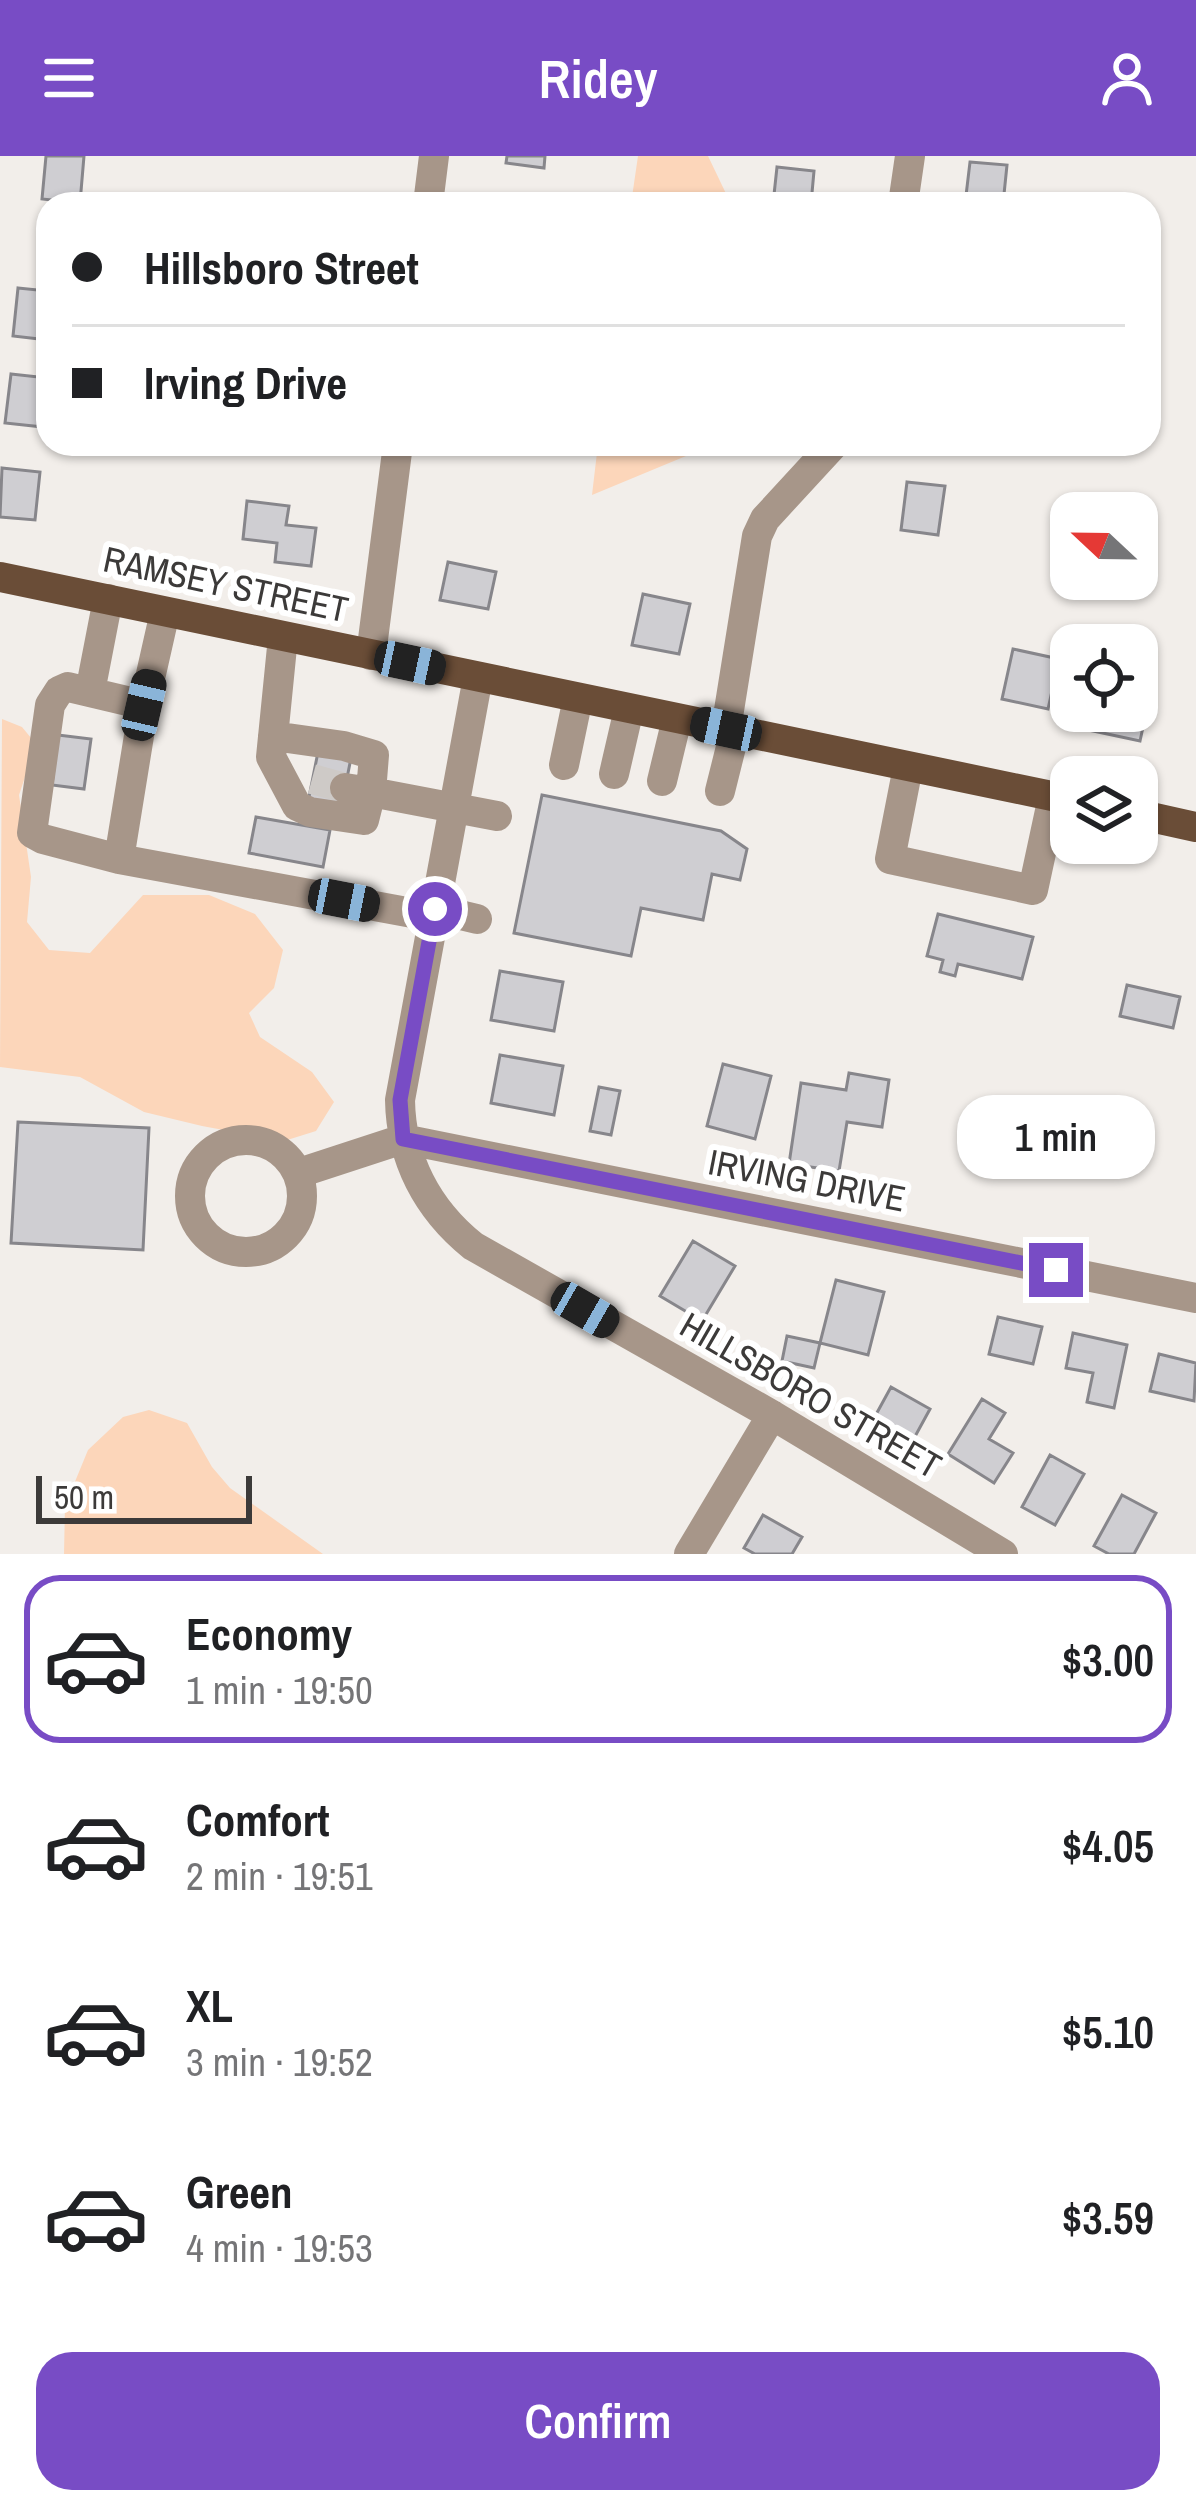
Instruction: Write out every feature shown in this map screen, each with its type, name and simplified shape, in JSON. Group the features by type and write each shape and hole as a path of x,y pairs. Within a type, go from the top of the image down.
{"main road":[{"name":"RAMSEY STREET","path":"0,577 1050,796"},
{"path":"1158,819 1196,827"}],"street":[{"path":"430,192 434,156"},
{"path":"906,192 910,156"},
{"path":"371,655 396,456"},
{"path":"720,791 757,536 765,519 823,456"},
{"path":"90,692 108,599"},
{"path":"119,859 144,705 165,612"},
{"path":"273,736 374,755 358,790 364,820 297,806 271,757 273,736 283,637"},
{"name":"HILLSBORO STREET","path":"478,677 400,1100 403,1139 432,1205 473,1246 772,1415 1003,1554"},
{"path":"144,705 68,687 59,691 50,705 32,833 119,859 477,919"},
{"path":"564,765 578,698"},
{"path":"614,774 629,709"},
{"path":"662,781 677,719"},
{"path":"908,767 890,859 1033,890 1050,836"},
{"path":"279,773 313,779"},
{"path":"358,790 497,816"},
{"path":"299,1173 403,1139"},
{"name":"IRVING DRIVE","path":"403,1139 1196,1298"},
{"path":"689,1554 772,1415"}],"shaded area":[{"path":"638,156 708,156 725,192 633,192"},
{"path":"597,456 686,456 592,495"},
{"path":"2,719 22,727 36,744 19,795 31,877 27,922 49,950 90,953 143,895 209,895 255,914 283,950 274,988 249,1013 260,1037 312,1072 334,1102 316,1131 284,1141 202,1126 144,1112 80,1077 0,1067"},
{"path":"149,1410 187,1423 230,1488 323,1554 64,1554 65,1506 88,1450 123,1417"}],"building":[{"path":"46,156 84,156 81,192 43,192"},
{"path":"507,156 545,156 544,168 506,163"},
{"path":"970,162 1007,165 1004,192 966,192"},
{"path":"777,167 814,171 812,192 774,192"},
{"path":"18,288 36,290 36,339 13,336"},
{"path":"11,374 36,377 36,426 5,423"},
{"path":"2,468 40,472 35,520 0,517"},
{"path":"907,482 945,486 938,535 901,530"},
{"path":"247,501 289,506 286,525 316,528 311,566 275,562 277,543 243,539"},
{"path":"448,562 496,572 488,609 440,600"},
{"path":"643,594 690,604 679,654 632,645"},
{"path":"1013,649 1050,657 1048,709 1002,699"},
{"path":"1098,732 1142,732 1140,741"},
{"path":"58,735 91,739 84,789 52,785"},
{"path":"318,752 351,758 340,813 307,807"},
{"path":"542,795 721,831 747,849 740,880 712,874 703,920 641,908 631,956 514,933"},
{"path":"256,817 330,830 323,867 249,853"},
{"path":"938,914 1033,937 1022,979 958,964 955,976 940,972 943,960 927,956"},
{"path":"500,971 563,982 554,1031 491,1020"},
{"path":"1127,985 1180,997 1173,1028 1120,1016"},
{"path":"500,1055 563,1066 554,1115 491,1103"},
{"path":"723,1064 771,1076 755,1139 707,1126"},
{"path":"849,1073 889,1080 882,1127 847,1122 839,1171 789,1164 801,1083 846,1090"},
{"path":"599,1087 620,1091 611,1135 590,1131"},
{"path":"18,1122 149,1128 143,1250 11,1243"},
{"path":"693,1241 735,1266 702,1321 660,1296"},
{"path":"836,1280 884,1292 868,1355 820,1343"},
{"path":"998,1317 1042,1327 1033,1364 989,1354"},
{"path":"1073,1333 1127,1345 1114,1408 1087,1402 1093,1373 1066,1368"},
{"path":"787,1336 820,1343 814,1368 782,1361"},
{"path":"1159,1354 1196,1363 1194,1401 1150,1391"},
{"path":"891,1387 930,1409 912,1442 873,1420"},
{"path":"982,1399 1005,1413 989,1439 1013,1453 994,1483 948,1454"},
{"path":"1050,1455 1084,1474 1055,1525 1022,1507"},
{"path":"1122,1495 1156,1513 1134,1554 1109,1554 1094,1546"},
{"path":"763,1515 802,1537 792,1554 755,1554 744,1548"}],"tunnel":[{"path":"312,779 345,788"}],"route":[{"path":"435,909 400,1100 403,1139 1056,1270"}]}
